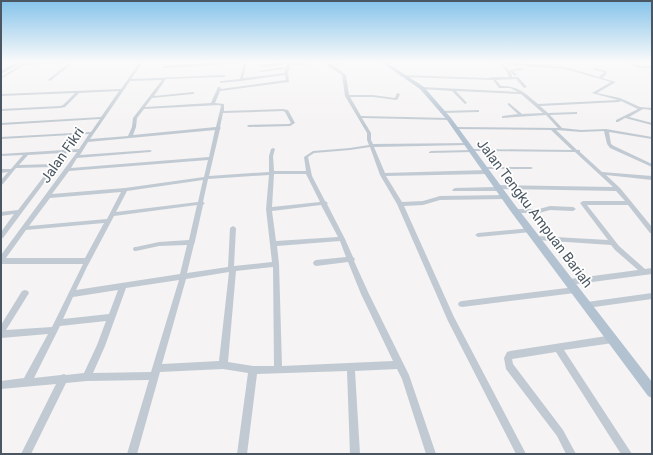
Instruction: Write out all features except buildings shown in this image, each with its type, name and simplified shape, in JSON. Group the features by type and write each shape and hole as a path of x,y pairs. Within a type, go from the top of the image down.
{"main road":[{"name":"Jalan Tengku Ampuan Bariah","path":"414,83 422,88 449,119 498,188 652,392"}],"street":[{"name":"Jalan Fikri","path":"2,258 67,170 126,83"},
{"path":"130,136 134,127 134,119 144,108 161,83"},
{"path":"213,104 221,83"},
{"path":"218,90 271,83"},
{"path":"345,83 347,96 369,133 369,140 373,146 383,175 400,204 451,319 521,454"},
{"path":"497,83 504,92"},
{"path":"522,83 525,87"},
{"path":"615,83 594,93 640,108 652,109"},
{"path":"500,87 512,87 537,105 561,129"},
{"path":"422,88 520,93"},
{"path":"1,95 121,90"},
{"path":"453,90 465,102"},
{"path":"1,110 60,107 64,106 79,91"},
{"path":"152,97 193,93"},
{"path":"347,96 373,96 396,99 398,94"},
{"path":"537,105 621,101"},
{"path":"132,454 184,277 223,112 223,104 144,108"},
{"path":"509,104 521,115"},
{"path":"618,121 640,108"},
{"path":"223,112 283,110 287,111 293,123 290,125 249,126"},
{"path":"442,112 478,111"},
{"path":"504,117 576,113"},
{"path":"360,117 449,119"},
{"path":"625,117 652,124"},
{"path":"1,124 102,118"},
{"path":"86,141 219,128"},
{"path":"455,128 606,130 652,138"},
{"path":"553,130 578,151 618,189 628,203 650,225 652,231"},
{"path":"606,130 609,144 612,147 652,166"},
{"path":"1,138 92,133"},
{"path":"430,454 416,405 399,365 365,294 352,259 308,172 306,157 310,153 350,150 373,146 578,151"},
{"path":"273,149 271,156 272,173 269,209 276,264 278,370"},
{"path":"431,152 471,149"},
{"path":"1,155 80,150"},
{"path":"1,236 66,151"},
{"path":"75,157 150,151"},
{"path":"1,183 27,153"},
{"path":"67,170 211,158"},
{"path":"1,171 55,165"},
{"path":"383,175 531,168"},
{"path":"48,196 125,190 207,178 308,172"},
{"path":"601,173 652,178"},
{"path":"455,190 498,188 618,189"},
{"path":"27,382 72,294 87,261 125,190"},
{"path":"400,204 423,203 440,198 505,197"},
{"path":"25,228 110,218 202,203"},
{"path":"269,209 325,203"},
{"path":"628,203 583,204 613,243 649,272"},
{"path":"516,211 539,211 550,208 573,209"},
{"path":"1,214 19,212"},
{"path":"224,365 232,269 233,228"},
{"path":"478,235 531,230"},
{"path":"537,238 613,243"},
{"path":"273,244 342,239"},
{"path":"136,250 159,244 192,242"},
{"path":"2,258 87,261"},
{"path":"316,263 352,259"},
{"path":"72,294 232,269 276,264"},
{"path":"570,282 649,272"},
{"path":"87,376 101,346 123,286"},
{"path":"462,304 575,290"},
{"path":"1,333 25,293"},
{"path":"587,305 652,296"},
{"path":"1,333 112,317"},
{"path":"571,454 560,433 509,366 507,361 510,355 612,339"},
{"path":"558,348 627,454"},
{"path":"1,385 64,378 156,372 224,365 253,370 278,370 399,365"},
{"path":"351,368 355,454"},
{"path":"242,454 253,370"},
{"path":"26,454 64,378"}]}
